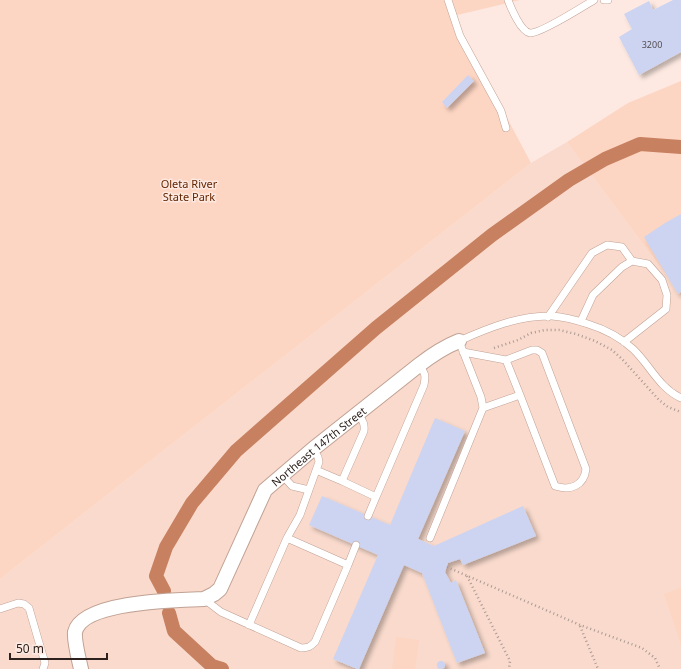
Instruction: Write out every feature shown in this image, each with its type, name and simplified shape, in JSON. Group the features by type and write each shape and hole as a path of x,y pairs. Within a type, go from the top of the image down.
{"street":[{"name":"Northeast 147th Street","path":"204,599 220,589 265,490 313,449 436,352 447,346 461,346"},
{"path":"81,669 76,632 79,624 87,617 114,608 140,603 204,599"}],"lane":[{"path":"448,0 460,36 501,111 506,128"},
{"path":"508,0 523,30 530,33 540,31 594,0"},
{"path":"548,316 592,253 607,245 622,247 632,262"},
{"path":"581,322 593,295 622,267 632,262 648,264 662,280 667,295 666,309 624,342"},
{"path":"461,346 500,324 537,317 548,316 565,318 608,331 624,342 632,348 666,389 681,398"},
{"path":"461,346 506,360 532,350 537,350 542,353 586,469 586,475 583,481 575,486 567,488 555,486 506,360"},
{"path":"430,538 483,408 482,397 461,346"},
{"path":"368,516 424,385 425,372 419,365"},
{"path":"483,408 520,395"},
{"path":"342,481 364,431 364,422 358,413"},
{"path":"249,625 287,538 300,515 319,462 313,449"},
{"path":"316,470 376,497"},
{"path":"282,475 292,486 309,490"},
{"path":"287,538 348,565"},
{"path":"204,599 222,612 249,625 302,648 307,648 315,642 356,545"},
{"path":"0,609 18,603 24,604 29,608 45,663 43,669"}],"path":[{"path":"492,348 518,340 531,333 545,330 559,330 576,334 595,341 612,350 659,400 668,407 681,412"},
{"path":"447,567 580,625 642,648 655,658 660,669"},
{"path":"466,575 510,661 509,669"},
{"path":"580,625 598,669"}],"shaded area":[{"path":"567,142 681,295 681,669 0,669 0,579 531,163"}],"green space":[{"name":"Oleta River State Park","path":"0,0 520,0 453,16 531,163 0,579"},
{"path":"681,81 681,295 567,142 628,103"},
{"path":"681,588 681,645 664,594"},
{"path":"396,637 419,640 415,669 392,669"}],"building":[{"path":"673,0 681,0 681,52 639,75 619,37 632,29 624,14 649,1 653,10"},
{"path":"468,75 474,81 447,108 442,102"},
{"path":"681,214 681,292 678,294 644,237"},
{"path":"435,418 465,431 418,539 434,546 523,506 536,536 463,565 460,559 448,563 445,572 451,583 456,580 485,653 457,663 422,573 404,565 359,669 357,669 333,659 378,555 309,525 322,496 390,525"},
{"path":"439,661 443,661 445,665 443,669 439,669 437,667 437,663"}],"waterway":[{"path":"164,591 156,576 166,547 192,503 236,451 376,328 492,235 569,180 605,159 640,144 681,147"},
{"path":"169,613 174,631 212,666 222,669"}]}
